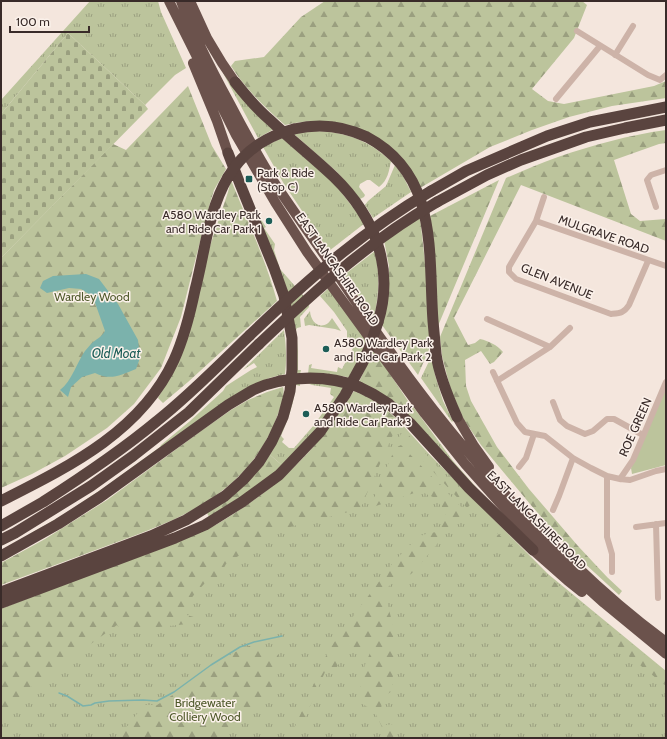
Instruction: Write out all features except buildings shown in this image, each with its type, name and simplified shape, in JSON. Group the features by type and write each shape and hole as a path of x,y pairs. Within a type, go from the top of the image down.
{"highway":[{"path":"1,592 151,536 186,520 225,496 243,480 259,462 272,441 283,417 290,391 292,370 292,338 284,296 217,121 168,1"},
{"name":"EAST LANCASHIRE ROAD","path":"168,1 236,135 275,202 307,252 425,414 465,464 507,511 547,551 629,625 666,654"},
{"name":"EAST LANCASHIRE ROAD","path":"181,1 188,21 219,84 265,168 350,294 432,408 494,482 561,552 609,596 666,642"},
{"path":"1,602 175,538 205,525 242,502 279,475 320,432 336,409 370,346 378,322 382,305 384,269 376,237 364,214 353,198 334,177 265,116 235,82 207,38 190,1"},
{"path":"1,526 85,474 157,422 311,278 347,248 396,212 466,171 547,136 590,122 666,107"},
{"path":"1,540 15,533 91,486 133,456 188,412 299,306 351,261 397,227 437,202 487,175 528,158 586,137 666,120"},
{"path":"217,121 244,149"},
{"path":"1,501 62,469 101,444 128,423 144,407 168,372 179,347 191,310 213,211 220,191 228,177 242,158 257,145 273,136 294,129 315,126 330,126 349,130 376,142 401,164 412,181 421,201 427,221 436,356 442,379 456,417 483,459 561,552"},
{"path":"1,556 58,524 100,497 228,405 246,394 258,388 280,381 322,378 359,388 389,404 410,423 469,488 534,550 567,580 591,599 629,625"},
{"path":"1,522 17,516"}],"street":[{"path":"615,55 633,26"},
{"path":"577,31 648,75 660,80 666,76"},
{"path":"556,99 600,46"},
{"path":"656,207 647,180 651,175 666,170"},
{"name":"GLEN AVENUE","path":"544,197 536,221 509,267 509,272 516,279 611,314 620,313 625,311 629,305 648,261"},
{"name":"MULGRAVE ROAD","path":"536,221 666,266"},
{"path":"487,319 550,347"},
{"path":"497,381 550,347 570,328"},
{"path":"492,372 517,422 525,432 545,436 573,458 607,476 620,480 630,480 666,469"},
{"name":"ROE GREEN","path":"620,480 633,460 666,382"},
{"path":"553,402 560,420 567,426 585,434 593,431 607,419 614,419 643,435"},
{"path":"519,467 526,458 534,434"},
{"path":"553,510 573,458"},
{"path":"607,476 607,538 612,554 612,572"},
{"path":"636,528 666,523"},
{"path":"656,524 658,598"}],"green space":[{"path":"90,1 158,1 161,12 186,68 175,75 145,105 68,33 1,114 1,100"},
{"path":"325,1 582,1 587,5 574,38 532,89 548,101 564,104 654,86 666,81 666,98 612,106 569,117 532,130 490,147 420,188 411,171 334,122 310,121 285,125 256,97 231,66 235,61 264,57 301,17"},
{"path":"68,33 148,109 1,258 1,114"},
{"path":"224,73 274,129 258,138"},
{"name":"Wardley Wood","path":"188,86 212,146 226,169 214,190 181,317 161,368 134,404 107,428 65,456 32,474 1,488 1,258 113,144 126,150"},
{"path":"666,130 666,143 659,144 614,160 631,214 640,221 666,219 666,241 521,185 454,318 468,345 475,343 480,339 493,344 503,352 494,362 490,364 481,351 465,360 466,386 471,401 497,447 529,489 578,546 622,591 619,595 570,550 481,445 464,420 451,391 442,356 440,337 506,178 584,148"},
{"path":"316,131 347,135 356,138 374,148 391,161 388,175 384,181 379,187 370,180 360,184 359,187 365,195 360,199 337,172 294,134"},
{"path":"282,138 334,183 365,223 329,251 284,184 263,147"},
{"path":"395,165 403,176 411,192 373,218 365,205 386,186"},
{"path":"231,180 262,255 277,301 163,403 158,398 171,375"},
{"path":"499,180 438,326 430,216"},
{"path":"252,203 266,227 264,228 275,244 274,250 280,269 309,302 309,307 300,317 301,327 297,328 296,330 298,370 301,370 298,384 300,384 300,386 296,385 294,398 281,436 284,439 282,442 289,448 294,448 314,425 334,397 330,394 331,388 307,383 309,365 312,364 311,368 337,372 338,367 342,369 353,348 350,345 353,343 349,337 347,338 347,331 334,312 320,296 330,287 367,339 350,378 343,376 339,386 344,388 336,402 308,439 283,466 269,454 274,445 295,341"},
{"path":"420,218 426,271 430,347 418,375 382,325 389,288 389,266 384,240"},
{"path":"375,251 378,268 378,284 374,318 344,275"},
{"path":"310,311 313,320 319,325 326,324 332,318 341,331 309,325 305,326 304,319"},
{"path":"284,330 286,352 285,374 269,378 252,387 63,517 26,536 63,515 160,447 223,391 226,386 257,367 254,363 243,370"},
{"path":"374,350 408,401 403,412 359,382"},
{"path":"432,355 435,375 443,401 453,421 452,422 421,378"},
{"path":"666,385 666,465 632,474 631,468"},
{"path":"283,387 284,391 281,404 273,427 254,459 239,476 204,504 164,524 1,585 1,563 45,539 107,500 231,410 248,400"},
{"path":"354,391 368,397 383,407 399,421 360,509 274,531 257,546 226,564 221,573 214,580 205,583 193,596 185,610 187,615 197,618 197,623 121,631 117,625 23,693 27,699 1,717 1,609 216,525 266,491 300,462 322,437"},
{"path":"412,405 453,461 490,503 407,416"},
{"path":"383,407 399,421 429,454 548,574 666,671 666,738 1,738 1,609 216,525 257,499 284,477 310,451 326,432"},
{"path":"404,430 471,504 467,508 403,439 397,440"},
{"path":"401,445 465,511 411,574 392,583 384,591 393,625 394,656 392,691 383,697 381,709 386,725 394,724 397,738 387,738 375,712 357,700 365,665 372,648 346,648 336,669 330,672 325,672 296,738 290,738 329,649 392,564 420,536 437,532 443,523 446,512 435,498 420,491 370,508 395,448"},
{"path":"269,454 283,466 264,482 209,517 207,513"},
{"path":"491,528 546,575 666,672 666,686 555,597 528,565 486,534"},
{"name":"Bridgewater Colliery Wood","path":"249,646 275,649 278,654 279,670 271,689 227,728 223,738 122,738 121,734 144,705 157,705 193,682 233,653"}],"water":[{"name":"Old Moat","path":"86,274 99,279 118,304 138,340 140,358 136,369 120,375 106,377 95,373 82,377 71,387 68,397 60,390 68,382 85,351 105,331 93,297 81,289 69,288 47,293 40,288 43,281 53,276"}],"waterway":[{"path":"59,693 83,706 109,701 157,701 174,692 211,665 240,647 254,642 282,636"}],"place":[{"name":"Park & Ride (Stop C)","path":"249,179"},
{"name":"A580 Wardley Park and Ride Car Park 1","path":"269,221"},
{"name":"A580 Wardley Park and Ride Car Park 2","path":"326,349"},
{"name":"A580 Wardley Park and Ride Car Park 3","path":"306,414"}]}
